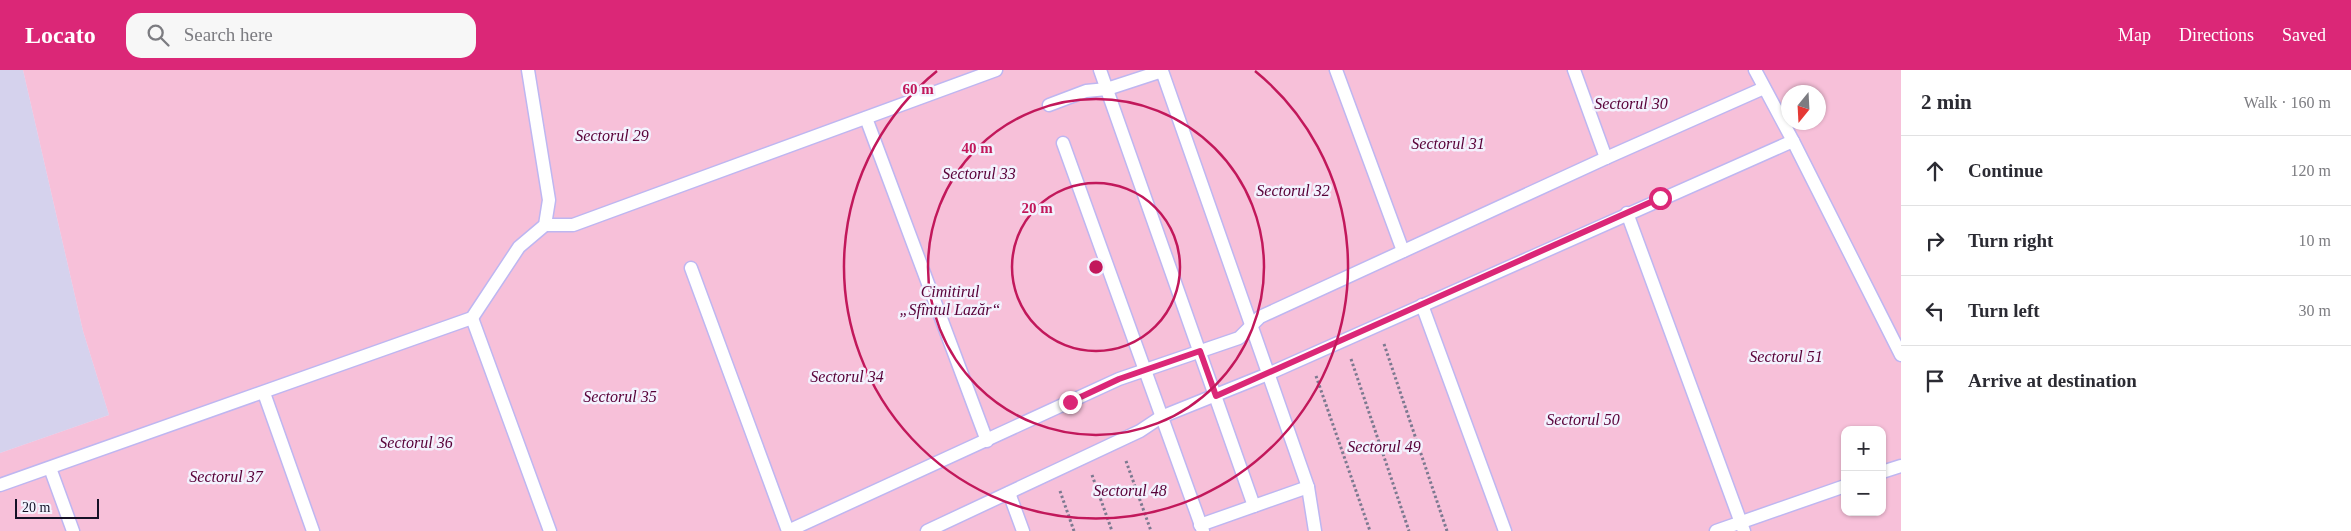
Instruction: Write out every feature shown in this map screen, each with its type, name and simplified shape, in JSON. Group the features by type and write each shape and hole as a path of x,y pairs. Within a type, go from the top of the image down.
{"lane":[{"path":"528,70 549,200 545,225"},
{"path":"0,485 472,318 519,247 545,225 573,224 996,70"},
{"path":"1100,70 1254,506"},
{"path":"1336,70 1403,251"},
{"path":"1574,70 1606,158"},
{"path":"1755,70 1793,140 1901,355"},
{"path":"1049,105 1086,91 1107,89 1162,71 1308,488 1315,531"},
{"path":"691,268 788,531 988,441 1119,379 1239,338 1260,317 1606,158 1764,88"},
{"path":"866,118 988,441"},
{"path":"927,531 1119,441 1161,417 1268,374 1793,140"},
{"path":"1063,143 1201,528 1254,506 1308,488"},
{"path":"1627,213 1743,527"},
{"path":"1422,305 1505,531"},
{"path":"472,318 550,531"},
{"path":"264,392 313,531"},
{"path":"1885,471 1901,466"},
{"path":"50,468 73,531"},
{"path":"1716,531 1743,527 1841,488"},
{"path":"1009,494 1023,531"}],"path":[{"path":"1378,325 1447,531"},
{"path":"1344,340 1409,531"},
{"path":"1310,355 1370,531"},
{"path":"1119,441 1151,531"},
{"path":"1086,457 1112,531"},
{"path":"1053,472 1074,531"}],"shaded area":[{"path":"0,70 23,70 83,331 109,415 0,453"}],"green space":[{"name":"Cimitirul „Sfîntul Lazăr“","path":"23,70 1901,70 1901,531 0,531 0,453 109,415 83,331"}],"route":[{"path":"1070,402 1119,379 1200,351 1216,396 1660,198"}],"park label":[{"name":"Sectorul 30","path":"1631,103"},
{"name":"Sectorul 29","path":"612,135"},
{"name":"Sectorul 31","path":"1448,143"},
{"name":"Sectorul 33","path":"979,173"},
{"name":"Sectorul 32","path":"1293,190"},
{"name":"Sectorul 51","path":"1786,356"},
{"name":"Sectorul 34","path":"847,376"},
{"name":"Sectorul 35","path":"620,396"},
{"name":"Sectorul 50","path":"1583,419"},
{"name":"Sectorul 36","path":"416,442"},
{"name":"Sectorul 49","path":"1384,446"},
{"name":"Sectorul 37","path":"226,476"},
{"name":"Sectorul 48","path":"1130,490"}]}
